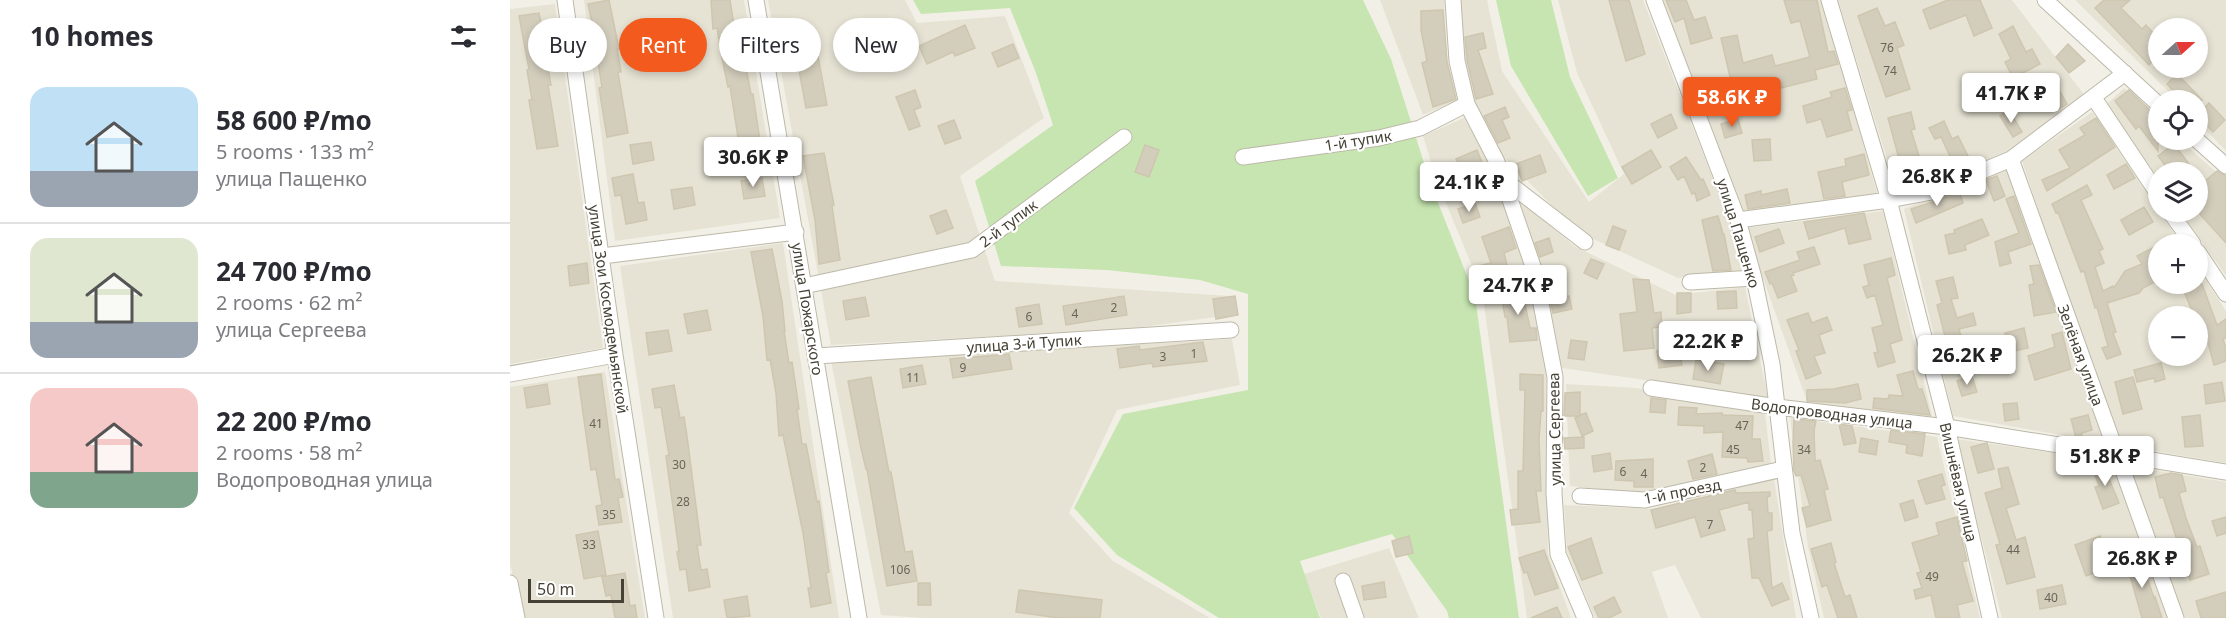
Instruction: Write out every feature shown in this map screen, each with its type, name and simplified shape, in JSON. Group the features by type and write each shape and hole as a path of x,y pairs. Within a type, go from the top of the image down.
{"street":[{"name":"улица Зои Космодемьянской","path":"565,0 615,355 656,618"},
{"name":"улица Пожарского","path":"756,0 859,618"},
{"name":"улица Сергеева","path":"1453,0 1457,61 1467,104 1497,162 1535,272 1555,376 1554,494 1558,554 1585,618"},
{"name":"улица Пащенко","path":"1654,0 1738,220 1754,278 1764,323 1777,407 1792,533 1811,618"},
{"name":"Вишнёвая улица","path":"1829,0 1888,200 1947,427 1990,618"},
{"path":"2046,0 2148,95"},
{"path":"1738,220 1932,192 2011,159 2125,74"},
{"path":"2094,98 2148,179"},
{"name":"1-й тупик","path":"1243,157 1379,138 1419,128 1467,104"},
{"name":"2-й тупик","path":"804,286 972,250 1124,137"},
{"path":"2208,150 2226,166"},
{"name":"Зелёная улица","path":"2011,159 2176,618"},
{"path":"1502,178 1585,242"},
{"path":"602,256 796,232"},
{"path":"2208,267 2226,294"},
{"path":"1690,282 1754,278"},
{"name":"улица 3-й Тупик","path":"816,356 1231,330"},
{"path":"510,374 615,355"},
{"name":"Водопроводная улица","path":"1651,388 1777,407 1947,427 2226,472"},
{"name":"1-й проезд","path":"1580,496 1645,500 1783,469"},
{"path":"1342,581 1356,618"},
{"path":"510,583 517,618"}],"shaded area":[{"path":"584,0 744,0 747,18 719,18 719,72 756,72 780,218 615,241 593,72 607,72 607,18 586,18"},
{"path":"768,0 905,0 914,18 833,18 833,72 919,72 919,23 1005,16 1044,118 960,176 995,281 1231,296 1231,315 1127,329 831,345 781,72 821,72 821,18 771,18"},
{"path":"1380,0 1444,0 1447,57 1456,101 1423,115"},
{"path":"1460,0 1487,0 1502,71 1589,202 1624,174 1577,73 1558,0 1643,0 1731,225 1742,271 1678,278 1578,232 1503,156 1475,103 1465,59"},
{"path":"1663,0 1822,0 1878,196 1741,216"},
{"path":"1838,0 2012,0 2085,96 2010,151 1898,195"},
{"path":"2075,0 2226,0 2226,151 2208,132 2208,90 2167,90 2155,78 2208,78 2208,18 2148,18 2148,72"},
{"path":"555,4 557,18 528,18 528,72 564,72 603,348 510,364 510,9"},
{"path":"2124,88 2148,110 2148,150 2191,150 2205,162 2148,163 2107,104"},
{"path":"2092,112 2148,195 2148,222 2166,222 2174,234 2148,234 2148,294 2208,294 2208,283 2226,311 2226,463 2117,445 2022,161"},
{"path":"1464,118 1490,165 1527,269 1546,366 1548,554 1571,618 1527,618 1482,290 1438,184 1423,136"},
{"path":"2008,165 2106,443 1953,416 1904,209"},
{"path":"2208,165 2226,181 2226,276 2208,250 2208,234 2196,234 2188,222 2208,222"},
{"path":"1517,197 1574,246 1676,295 1745,287 1768,398 1562,368"},
{"path":"1883,211 1933,420 1808,404 1745,228"},
{"path":"783,243 839,618 673,618 620,266"},
{"path":"1232,339 1240,385 1117,410 1069,513 1113,561 1210,618 923,618 881,615 831,361"},
{"path":"605,372 645,618 522,618 510,563 510,387"},
{"path":"1566,384 1636,388 1765,413 1771,464 1644,494 1570,486"},
{"path":"1790,418 1937,437 1980,618 1824,618 1808,547"},
{"path":"1956,439 2113,461 2169,618 2002,618"},
{"path":"2128,466 2226,482 2226,618 2185,618"},
{"path":"1774,479 1796,618 1701,618 1675,565 1652,572 1668,618 1595,618 1567,552 1564,505 1652,509"},
{"path":"1389,548 1419,618 1364,618 1348,573 1335,580 1350,618 1321,618 1304,574"}],"green space":[{"path":"913,0 1363,0 1391,59 1431,185 1475,296 1519,618 1449,618 1447,611 1392,534 1300,561 1320,618 1219,618 1117,555 1074,508 1123,414 1248,390 1248,294 1200,280 1107,270 1001,266 975,181 1053,125 1036,73 1010,8 921,14"},
{"path":"1496,0 1551,0 1570,77 1618,178 1588,196 1511,66"}],"building":[{"path":"609,0 619,49 617,49 618,72 628,133 607,137 599,88 602,87 600,72 607,72 607,18 591,18 588,4"},
{"path":"711,0 730,0 733,18 719,18 719,40 717,28 713,29"},
{"path":"1609,0 1629,0 1645,54 1626,61"},
{"path":"1666,0 1686,0 1694,20 1705,17 1712,38 1691,44 1684,18 1675,22"},
{"path":"1784,0 1817,0 1828,52 1834,51 1838,64 1815,70 1817,79 1765,92 1767,103 1738,111 1721,38 1737,35 1743,63 1772,55 1775,66 1810,57 1800,21 1791,23"},
{"path":"1948,0 1980,0 1992,28 1974,36 1966,15 1930,29 1923,10"},
{"path":"2104,0 2130,0 2121,8 2142,29 2146,25 2148,27 2148,64 2095,8"},
{"path":"1877,8 1885,26 1895,22 1904,45 1897,48 1910,89 1886,97 1858,16"},
{"path":"1443,10 1447,62 1456,99 1433,107 1422,63 1427,61 1421,30 1421,11"},
{"path":"539,13 540,18 528,18 528,64 519,16"},
{"path":"965,25 975,48 955,56 953,52 927,64 919,46"},
{"path":"2013,26 2026,52 2032,49 2040,64 2013,78 2005,62 2011,59 1999,34"},
{"path":"1483,33 1486,48 1478,50 1493,94 1476,99 1467,60 1465,37"},
{"path":"1013,44 1019,58 998,67 992,53"},
{"path":"2068,44 2085,61 2069,73 2056,57"},
{"path":"527,70 528,72 549,72 551,85 548,85 558,146 537,149"},
{"path":"725,72 747,72 751,94 753,94 760,141 739,144 730,86 728,87"},
{"path":"799,72 821,72 827,105 806,108"},
{"path":"2173,78 2181,78 2192,90 2172,90 2167,84"},
{"path":"1845,88 1852,110 1847,111 1852,130 1827,137 1821,119 1807,123 1803,106 1832,97 1830,92"},
{"path":"915,90 921,107 914,110 920,126 909,130 896,97"},
{"path":"2059,90 2067,104 2056,111 2047,98"},
{"path":"2129,90 2148,108 2148,138 2139,126 2136,129 2115,101"},
{"path":"2208,104 2225,120 2213,132 2208,127"},
{"path":"1505,107 1509,117 1502,120 1510,138 1498,143 1484,116"},
{"path":"2009,110 2022,132 2013,137 2000,116"},
{"path":"1911,112 1915,129 1911,130 1924,172 1904,177 1888,118"},
{"path":"1671,114 1677,128 1658,138 1651,124"},
{"path":"2096,118 2115,147 2047,191 2042,180 2070,168 2059,150 2085,135 2080,128"},
{"path":"1738,119 1742,133 1725,138 1721,124"},
{"path":"954,120 961,138 945,144 938,126"},
{"path":"1944,121 1952,139 1958,136 1971,162 1956,169 1941,137 1935,139 1929,128"},
{"path":"1770,139 1771,160 1754,161 1752,140"},
{"path":"651,142 654,160 633,164 630,145"},
{"path":"1145,145 1159,150 1149,177 1135,172"},
{"path":"1477,150 1491,185 1465,196 1459,181 1464,179 1456,159"},
{"path":"1651,150 1661,167 1632,184 1622,167"},
{"path":"2166,150 2178,150 2188,162 2162,162 2158,156"},
{"path":"824,153 834,205 832,206 840,260 819,264 815,220 803,156"},
{"path":"1864,154 1869,175 1842,182 1845,196 1824,199 1818,172 1846,166 1845,159"},
{"path":"1540,155 1546,172 1522,181 1516,164"},
{"path":"1686,157 1701,180 1703,179 1710,195 1697,201 1695,193 1692,194 1684,176 1678,180 1670,167"},
{"path":"2126,164 2135,178 2114,189 2107,175"},
{"path":"2217,171 2226,176 2226,243 2207,222 2208,179"},
{"path":"633,174 638,203 644,202 647,220 626,224 621,195 615,196 612,178"},
{"path":"1997,176 2005,196 1994,201 1986,180"},
{"path":"762,178 765,196 744,199 741,181"},
{"path":"2087,185 2092,195 2081,200 2103,249 2099,251 2104,263 2095,267 2103,291 2113,286 2114,288 2125,271 2142,264 2137,256 2148,250 2148,285 2139,293 2107,303 2116,332 2113,333 2121,354 2107,359 2102,348 2108,346 2097,307 2095,308 2084,271 2081,272 2058,212 2056,213 2052,204"},
{"path":"692,187 695,205 674,209 671,190"},
{"path":"1787,189 1790,203 1748,209 1745,195 1761,191 1761,195"},
{"path":"1959,191 1963,203 1916,223 1911,209"},
{"path":"2014,196 2031,244 2008,252 2011,263 2000,266 1995,242 2019,233 2006,199"},
{"path":"1475,203 1480,217 1463,223 1458,209"},
{"path":"2144,207 2148,214 2148,222 2153,222 2129,235 2121,220"},
{"path":"946,210 953,228 937,234 930,216"},
{"path":"1864,213 1871,239 1849,244 1845,228 1809,239 1804,222"},
{"path":"1718,216 1731,270 1713,271 1702,220"},
{"path":"1982,219 1989,235 1965,245 1966,250 1949,254 1945,235 1955,233 1954,230"},
{"path":"1613,226 1626,231 1619,250 1606,245"},
{"path":"1509,227 1516,248 1504,253 1509,273 1485,279 1482,265 1491,263 1482,237"},
{"path":"1779,229 1784,243 1760,252 1755,237"},
{"path":"1549,238 1553,252 1540,257 1535,243"},
{"path":"1814,247 1820,264 1793,273 1794,275 1791,276 1797,291 1778,298 1765,272 1800,260 1797,252"},
{"path":"772,249 782,301 789,363 792,362 795,381 802,444 806,444 817,502 819,501 829,572 826,573 831,603 811,607 808,588 811,588 803,533 783,435 779,436 776,393 770,359 767,360 763,316 751,252"},
{"path":"1891,258 1895,275 1887,278 1902,340 1890,344 1895,362 1878,367 1874,353 1878,352 1872,328 1883,325 1875,295 1867,298 1863,287 1869,285 1864,265"},
{"path":"1591,259 1604,264 1597,279 1584,273"},
{"path":"587,263 589,283 570,286 568,266"},
{"path":"2039,265 2056,312 2034,316 2029,285 2034,284 2030,266"},
{"path":"1953,277 1958,298 1951,299 1957,318 1973,313 1976,325 1959,329 1965,352 1950,356 1937,305 1942,303 1936,281"},
{"path":"1633,279 1649,280 1654,313 1661,312 1662,327 1652,328 1654,348 1624,351 1620,314 1637,312"},
{"path":"1521,285 1530,328 1536,328 1537,340 1510,342 1502,299 1506,298 1504,288"},
{"path":"1736,291 1737,308 1718,309 1717,292"},
{"path":"1677,293 1691,293 1691,312 1677,314"},
{"path":"2185,294 2206,294 2217,325 2226,319 2226,338 2223,339 2226,361 2214,365 2208,343 2208,306 2190,306"},
{"path":"1124,296 1127,315 1066,325 1063,306"},
{"path":"1235,296 1238,315 1216,319 1213,299"},
{"path":"1569,296 1572,309 1553,313 1550,300"},
{"path":"865,297 869,316 846,320 843,301"},
{"path":"1039,304 1042,324 1019,327 1016,308"},
{"path":"707,310 711,330 688,334 684,314"},
{"path":"1808,313 1812,323 1827,317 1832,330 1819,335 1825,353 1814,356 1821,373 1806,379 1796,351 1799,350 1787,320"},
{"path":"2024,328 2028,348 2009,352 2005,333"},
{"path":"668,330 672,351 649,355 646,333"},
{"path":"2062,332 2071,369 2035,380 2028,356 2055,347 2052,335"},
{"path":"1746,337 1747,354 1728,355 1727,338"},
{"path":"1571,340 1587,342 1584,360 1568,358"},
{"path":"1203,342 1207,361 1153,367 1152,363 1120,368 1117,349 1139,346 1140,350"},
{"path":"1679,348 1682,365 1659,368 1657,351"},
{"path":"1009,354 1012,369 953,378 950,359"},
{"path":"1696,360 1724,364 1720,384 1693,379"},
{"path":"922,365 926,384 903,388 900,369"},
{"path":"2162,366 2165,379 2155,382 2154,378 2137,382 2134,370"},
{"path":"1913,371 1918,389 1922,389 1930,415 1873,408 1874,398 1888,399 1889,395 1903,396 1897,375"},
{"path":"601,374 615,480 619,479 623,497 618,498 622,522 599,525 596,506 602,505 596,469 591,470 578,377"},
{"path":"1520,374 1543,375 1543,411 1541,411 1539,440 1541,491 1536,491 1540,522 1512,525 1510,510 1518,509 1518,471 1523,471 1525,390 1520,390"},
{"path":"1972,376 1977,392 1962,396 1957,381"},
{"path":"871,377 905,552 912,551 917,581 887,586 867,469 848,381"},
{"path":"2133,377 2142,409 2123,414 2115,382"},
{"path":"2222,382 2225,401 2206,404 2204,385"},
{"path":"547,384 550,404 527,408 524,388"},
{"path":"1858,384 1861,399 1845,403 1807,401 1807,390 1834,389"},
{"path":"674,385 680,418 684,417 687,436 701,545 697,545 701,570 707,569 710,587 689,591 686,569 680,570 677,552 679,551 666,456 669,455 661,407 655,408 652,389"},
{"path":"1580,392 1580,415 1586,413 1593,431 1582,436 1575,418 1580,416 1564,416 1565,393"},
{"path":"1651,398 1666,400 1665,413 1650,412"},
{"path":"2017,403 2019,419 2005,421 2003,404"},
{"path":"1679,407 1697,408 1696,414 1722,413 1723,415 1753,416 1752,439 1760,439 1763,461 1748,462 1747,458 1722,457 1723,432 1704,433 1704,426 1678,425"},
{"path":"2088,415 2092,430 2082,433 2081,439 2076,438 2071,419"},
{"path":"2200,415 2203,446 2185,447 2182,417"},
{"path":"1794,419 1816,421 1815,461 1820,460 1828,489 1824,490 1831,520 1807,527 1802,508 1810,506 1801,475 1796,476 1794,471"},
{"path":"1839,424 1852,426 1856,443 1844,445"},
{"path":"1891,430 1925,434 1922,456 1906,453 1907,445 1889,442"},
{"path":"1584,437 1584,448 1565,449 1564,438"},
{"path":"1861,438 1878,441 1876,455 1859,452"},
{"path":"1987,443 1994,469 1978,473 1971,447"},
{"path":"1610,453 1612,469 1594,472 1592,456"},
{"path":"1712,454 1717,474 1693,479 1688,461"},
{"path":"1653,459 1653,487 1634,487 1634,481 1615,480 1616,461"},
{"path":"2102,462 2119,503 2103,509 2095,487 2099,486 2092,466"},
{"path":"2008,467 2019,504 2006,508 2016,540 2025,537 2035,577 2007,584 1996,545 2000,544 1985,493 2002,488 1998,469"},
{"path":"2171,473 2182,475 2186,491 2179,493 2186,518 2197,547 2200,546 2209,574 2190,580 2187,569 2191,568 2183,538 2177,540 2163,497 2160,498 2155,477"},
{"path":"1942,474 1945,485 1941,486 1945,499 1926,504 1918,481"},
{"path":"1735,490 1736,493 1770,492 1770,496 1767,497 1768,513 1772,513 1772,530 1767,531 1772,588 1782,583 1789,599 1772,606 1759,578 1752,578 1748,539 1754,538 1752,510 1749,510 1749,502 1719,510 1725,530 1701,537 1695,517 1656,528 1651,510"},
{"path":"1913,500 1918,517 1905,521 1900,504"},
{"path":"1957,517 1967,561 1962,562 1973,601 1957,605 1960,618 1936,618 1931,595 1916,599 1914,590 1922,588 1917,573 1921,572 1912,543 1939,535 1936,523"},
{"path":"2226,517 2226,533 2217,536 2212,521"},
{"path":"598,531 606,575 584,579 576,535"},
{"path":"1409,536 1413,553 1396,557 1392,541"},
{"path":"2100,536 2111,566 2086,576 2075,545"},
{"path":"1591,538 1602,573 1582,580 1568,547"},
{"path":"1831,543 1836,562 1834,563 1845,597 1850,595 1857,618 1838,618 1827,585 1822,587 1811,549"},
{"path":"1544,550 1558,588 1535,595 1519,558"},
{"path":"2140,557 2162,618 2142,618 2129,572 2124,574 2121,564"},
{"path":"625,573 630,606 635,605 637,618 615,618 611,595 606,596 602,577"},
{"path":"1384,582 1386,597 1364,600 1362,586"},
{"path":"918,583 930,583 931,605 918,605"},
{"path":"2062,585 2066,604 2040,609 2037,590"},
{"path":"1019,590 1102,600 1100,618 1059,618 1016,612"},
{"path":"2226,592 2226,618 2201,618 2196,601"},
{"path":"747,596 750,616 727,618 724,600"},
{"path":"1614,597 1621,612 1609,618 1599,618 1594,607"},
{"path":"1557,607 1562,618 1531,618"}]}
